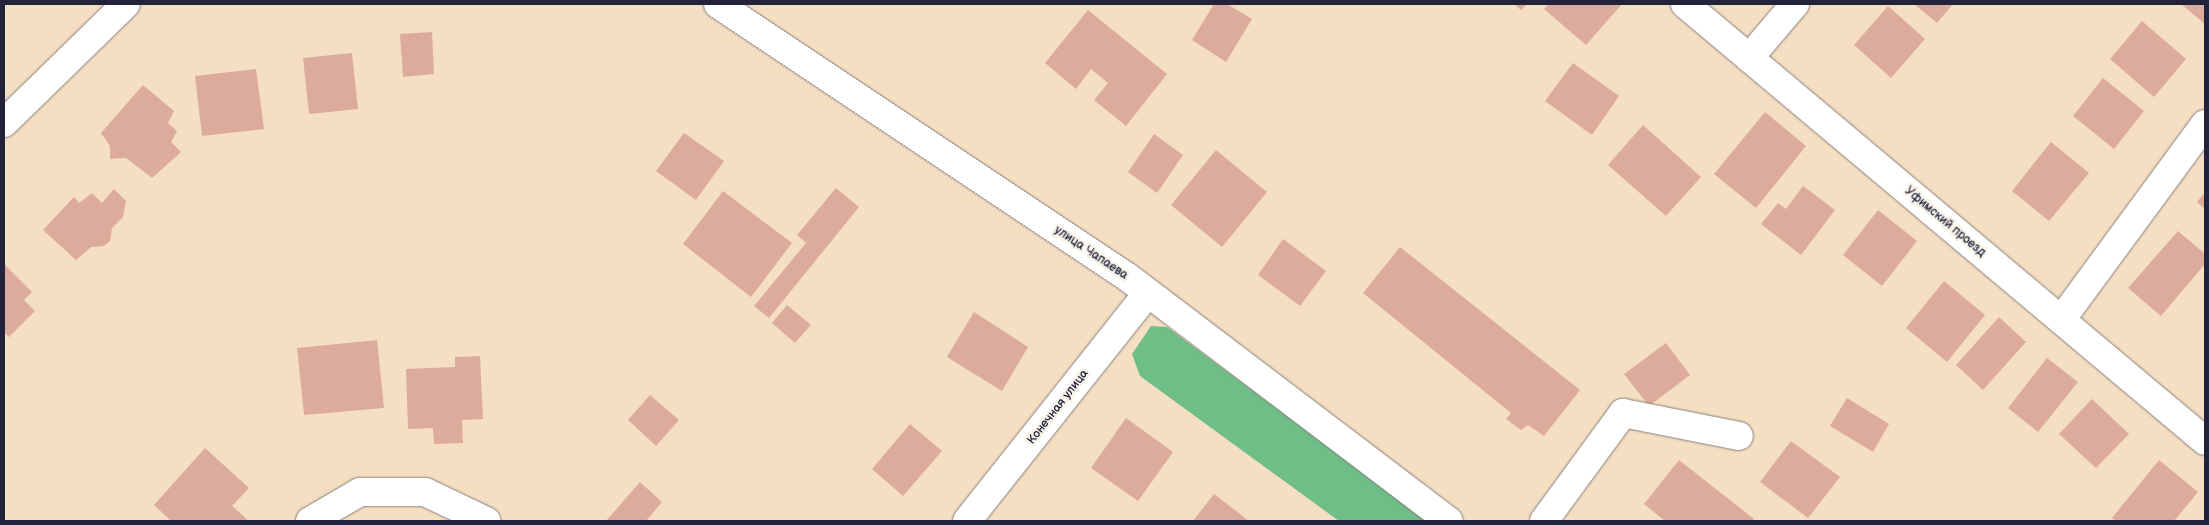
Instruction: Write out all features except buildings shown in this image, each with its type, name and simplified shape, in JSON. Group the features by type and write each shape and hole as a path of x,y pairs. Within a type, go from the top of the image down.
{"street":[{"path":"4,123 126,4"},
{"name":"улица Чапаева","path":"718,4 1148,292 1449,521"},
{"name":"Уфимский проезд","path":"1685,4 2205,441"},
{"path":"1749,58 1795,4"},
{"path":"2061,320 2205,124"},
{"name":"Конечная улица","path":"967,521 1148,292"},
{"path":"1544,521 1623,413 1739,436"},
{"path":"310,521 360,492 425,492 486,521"}],"green space":[{"path":"1151,326 1167,327 1429,521 1339,521 1140,376 1132,354"}]}
